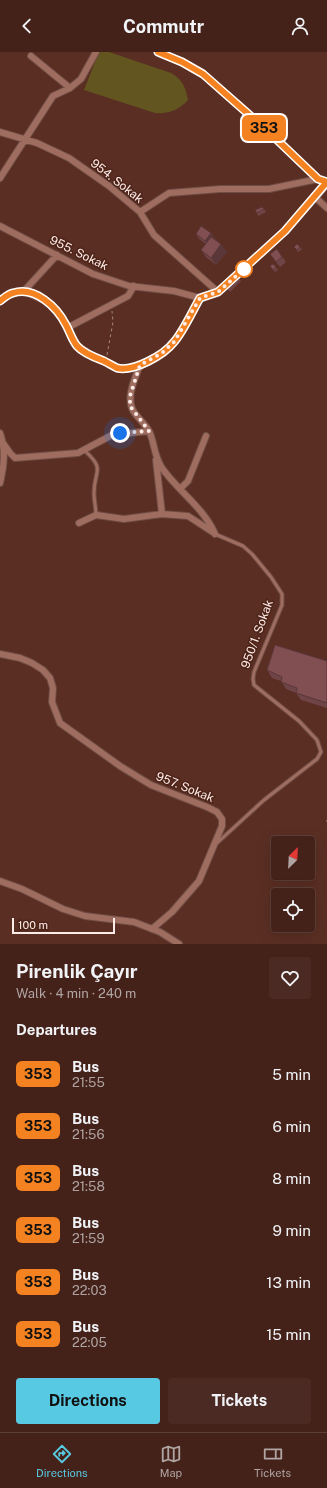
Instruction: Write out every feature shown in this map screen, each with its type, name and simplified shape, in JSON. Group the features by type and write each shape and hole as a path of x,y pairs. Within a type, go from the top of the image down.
{"street":[{"path":"0,178 53,96 70,88 81,79 96,52"},
{"path":"0,301 12,293 24,291 48,302 55,309 78,347 119,368 135,367 162,353 174,342 200,298 218,292 285,231 327,182 318,179 271,134 203,74 182,62 158,52"},
{"path":"31,56 70,88"},
{"name":"954. Sokak","path":"0,132 37,143 69,158 110,186 140,212 154,235 218,292"},
{"path":"140,212 169,193 220,189 269,189 318,179"},
{"path":"315,197 327,208"},
{"name":"955. Sokak","path":"0,226 93,274 134,286 174,291 200,298"},
{"path":"24,291 57,255"},
{"path":"67,328 128,296 134,286"},
{"path":"140,365 130,396 130,406 149,431 155,455 162,514"},
{"path":"3,443 15,458 78,453 85,451 100,440 112,435 149,431"},
{"path":"0,433 4,455 0,483"},
{"path":"180,489 188,481 206,436"},
{"path":"155,455 161,466 211,524 215,534"},
{"path":"79,523 96,515 124,519 162,514 188,516 215,534"},
{"name":"957. Sokak","path":"0,654 20,658 32,663 50,678 53,688 52,702 60,723 120,766 151,785 207,807 217,812 222,819 222,826 200,881 172,912 152,929"},
{"path":"0,881 22,889 63,910 85,916 134,922 152,929 179,944"}],"lane":[{"path":"85,451 97,463 98,468 94,492 96,515"},
{"name":"950/1. Sokak","path":"214,846 264,800 317,759 321,752 317,740 299,721 254,685 254,672 282,605 282,594 252,554 243,546 215,534"}],"path":[{"path":"105,362 113,322 111,304"}],"shaded area":[{"path":"99,52 109,52 171,73 183,84 188,100 173,111 155,113 84,90"}],"building":[{"path":"262,207 264,209 257,213 255,210"},
{"path":"201,226 211,233 205,241 196,234"},
{"path":"211,237 221,244 211,258 201,250"},
{"path":"297,244 300,247 297,250 294,247"},
{"path":"277,249 282,257 276,262 270,254"},
{"path":"273,264 276,267 273,270 270,266"},
{"path":"234,273 238,276 227,287 223,284"},
{"path":"275,645 327,661 327,703 296,693 297,688 281,682 282,677 267,670"}],"bus line":[{"name":"353","path":"0,301 12,293 24,291 36,296 48,302 55,309 66,324 78,347 96,358 119,368 135,367 162,353 174,342 200,298 218,292 285,231 327,182 318,179 241,106 203,74 182,62 158,52"}],"route":[{"path":"120,433 149,431 130,406 130,396 140,365 162,353 174,342 200,298 218,292 244,269"}]}
